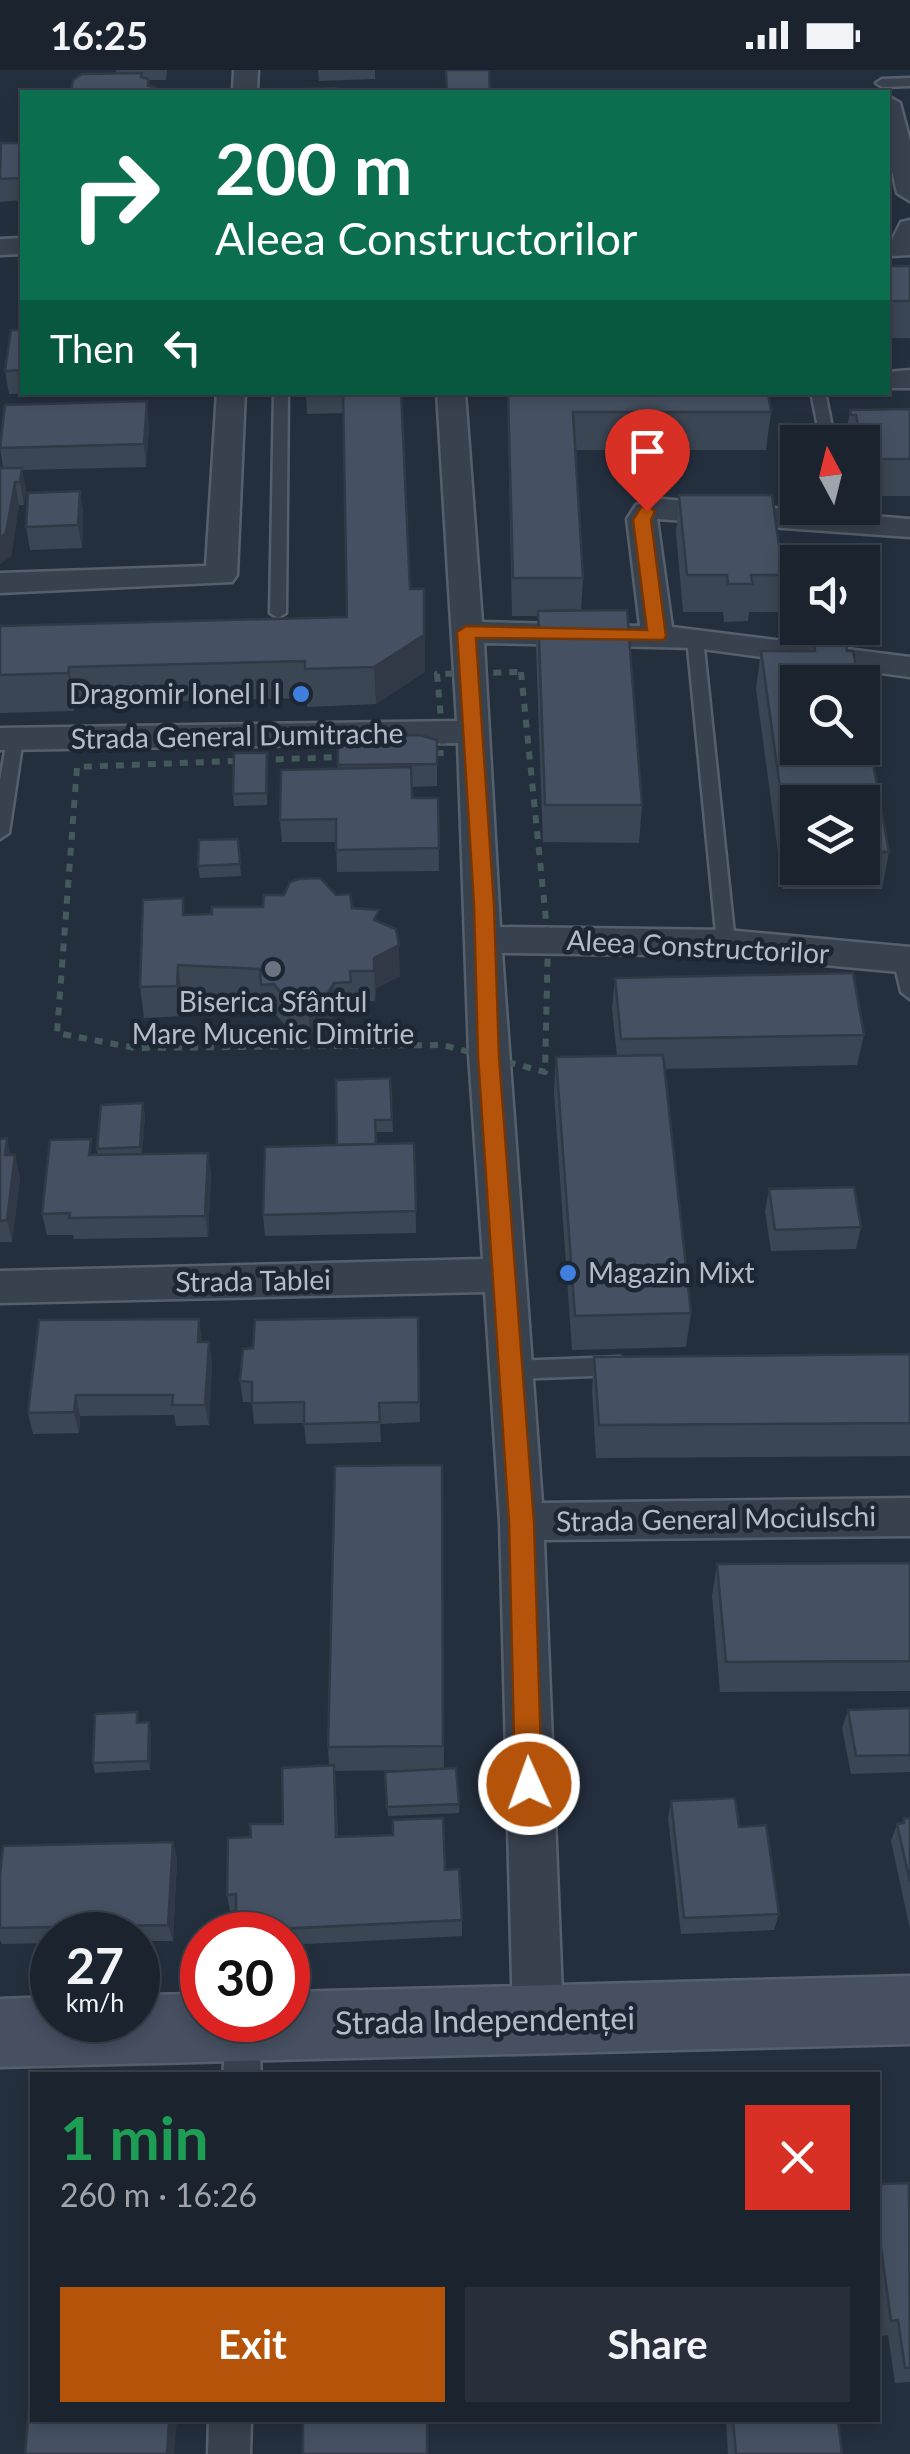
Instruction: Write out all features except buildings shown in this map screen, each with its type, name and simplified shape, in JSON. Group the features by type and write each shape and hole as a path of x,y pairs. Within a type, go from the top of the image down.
{"main road":[{"name":"Strada Independenței","path":"0,2033 242,2051 538,2019 910,2010"}],"street":[{"path":"890,114 910,193"},
{"path":"0,583 221,576 231,395"},
{"name":"Strada General Mociulschi","path":"451,395 468,672 458,732 486,940 488,1056 522,1522 538,2019"},
{"path":"657,636 642,520 647,511 662,508 780,513"},
{"path":"880,522 910,528"},
{"path":"466,632 696,638 909,670"},
{"name":"Strada General Dumitrache","path":"7,739 458,732"},
{"name":"Aleea Constructorilor","path":"486,940 726,943 907,970"},
{"name":"Strada Tablei","path":"0,1287 506,1275"},
{"name":"Strada General Mociulschi","path":"522,1522 910,1517"},
{"path":"229,2454 230,2422"}],"lane":[{"path":"883,87 910,82"},
{"path":"278,613 281,395"},
{"path":"819,395 825,425"},
{"path":"696,638 726,943"},
{"path":"0,833 7,739"},
{"path":"512,1370 652,1365"}],"path":[{"path":"468,672 521,672 548,940 545,1072 444,1046 134,1048 57,1033 76,767 444,753 458,732 437,674 468,672"}],"place":[{"name":"Dragomir Ionel I I","path":"301,694"},
{"name":"Biserica Sfântul Mare Mucenic Dimitrie","path":"273,969"},
{"name":"Magazin Mixt","path":"568,1273"}],"route":[{"path":"529,1784 522,1522 488,1056 484,905 466,632 657,636 642,520 647,511"}]}
